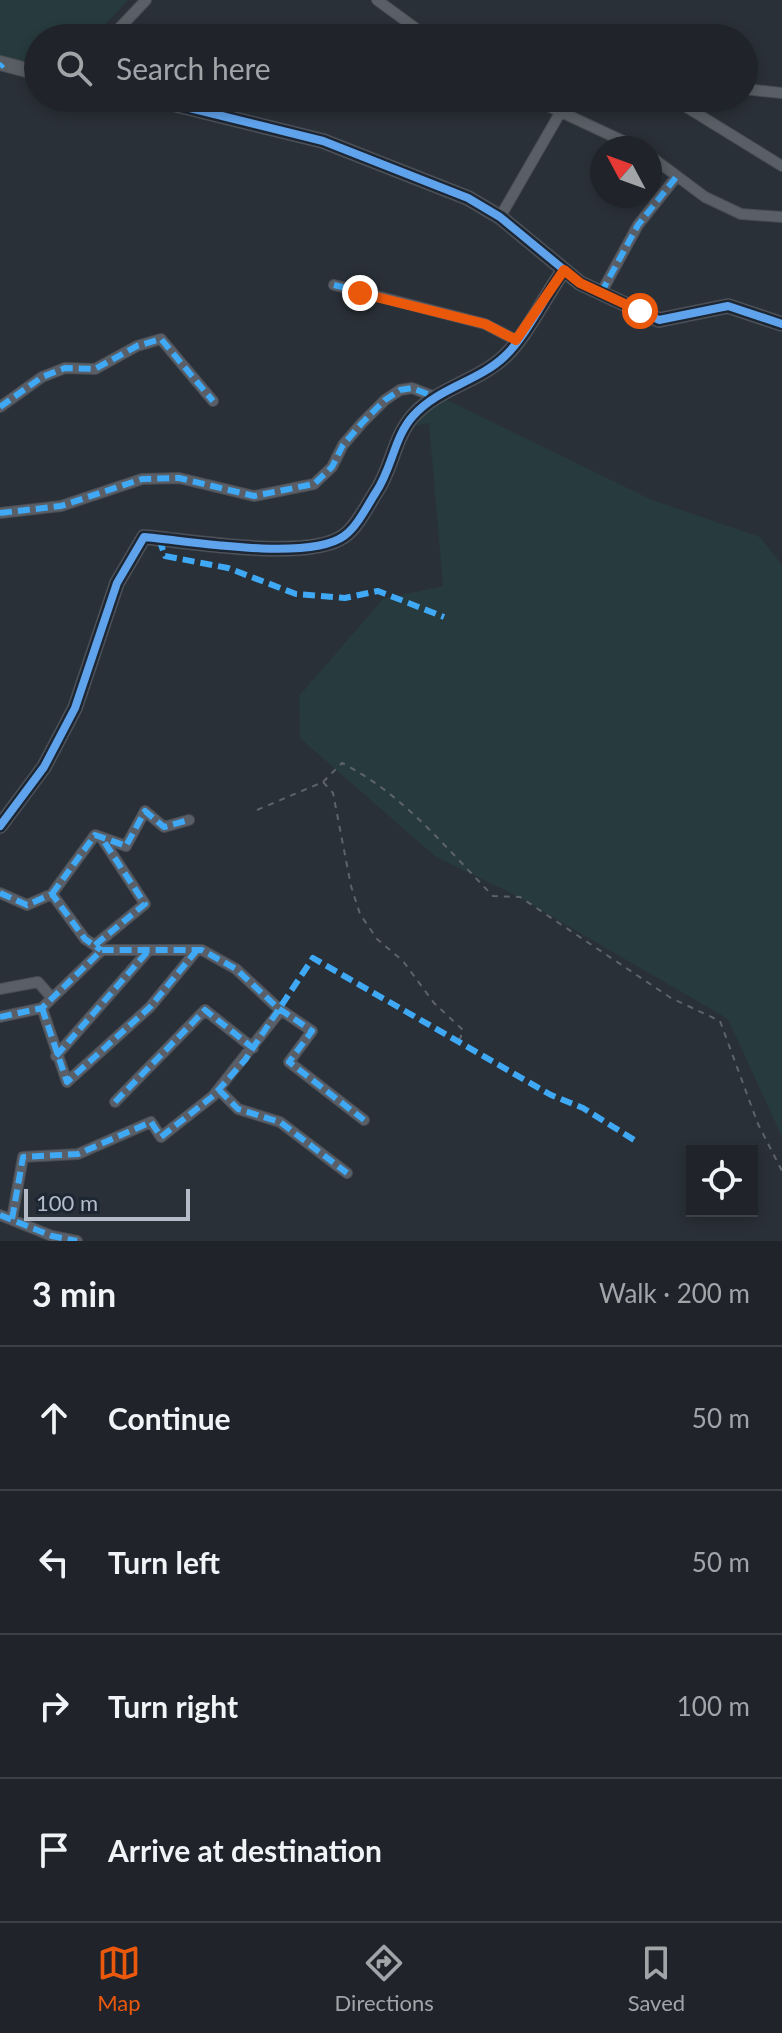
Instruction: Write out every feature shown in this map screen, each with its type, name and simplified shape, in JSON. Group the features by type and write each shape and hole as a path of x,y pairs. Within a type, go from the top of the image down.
{"street":[{"path":"123,24 146,0"},
{"path":"377,0 410,24"},
{"path":"1,65 24,70"},
{"path":"758,90 782,93"},
{"path":"206,112 323,141 468,198 500,217 564,270 601,293 659,320 728,306 782,324"},
{"path":"694,112 782,166"},
{"path":"500,217 560,113 611,136"},
{"path":"662,165 705,197 741,214 782,217"},
{"path":"601,293 638,225 677,176"},
{"path":"0,826 44,767 75,708 117,583 144,537 260,548 326,546 345,536 382,484 407,425 448,387 482,373 506,355 564,270"},
{"path":"334,285 485,324 516,340"},
{"path":"0,407 42,377 65,368 95,369 137,346 161,339 213,401"},
{"path":"0,513 61,506 142,479 179,478 254,496 314,484 332,467 343,445 362,423 393,395 412,388 435,397"},
{"path":"0,893 27,905 52,894 95,835 126,846 145,811 164,827 189,820"},
{"path":"0,1017 42,1008 98,948 145,904 101,837"},
{"path":"52,894 85,939 98,948 197,950 236,969 281,1010 312,1031 289,1062 364,1120"},
{"path":"56,1056 149,950"},
{"path":"42,1008 67,1082 150,1007 197,950"},
{"path":"0,989 38,982 52,998"},
{"path":"115,1102 205,1010 253,1048"},
{"path":"12,1219 23,1157 78,1154 151,1122 161,1137 219,1090 281,1010"},
{"path":"219,1090 238,1109 280,1122 347,1173"},
{"path":"0,1215 52,1236 77,1241"}],"path":[{"path":"257,810 323,782 342,763 368,776 428,826 493,896 520,897 671,998 720,1021 758,1124 782,1171"},
{"path":"323,782 333,793 351,886 360,914 377,939 403,961 434,1003 463,1030 459,1042"}],"green space":[{"path":"0,0 128,0 106,24 24,24 24,64 0,60"},
{"path":"439,396 652,500 760,537 782,565 782,1137 728,1019 515,895 436,857 300,738 299,696 383,599 443,586 429,423 413,426"}],"marked path":[{"path":"0,67 3,64"},
{"path":"601,293 638,225 677,176"},
{"path":"334,285 485,324 516,340"},
{"path":"0,407 42,377 65,368 95,369 137,346 161,339 213,401"},
{"path":"0,513 61,506 142,479 179,478 254,496 314,484 332,467 343,445 385,400 400,390 412,388 435,397"},
{"path":"159,539 165,556 228,568 296,594 345,598 378,591 444,617"},
{"path":"52,894 95,835 126,846 145,811 164,827 189,820"},
{"path":"95,945 145,904 101,837"},
{"path":"0,893 27,905 52,894 85,939 101,950"},
{"path":"0,1017 42,1008 102,950 202,950 236,969 278,1008 312,1031 289,1062 364,1120"},
{"path":"56,1056 149,950"},
{"path":"42,1008 67,1082 150,1007 197,950"},
{"path":"12,1219 23,1157 78,1154 151,1122 161,1137 213,1096 245,1060 313,958 551,1095 583,1108 639,1143"},
{"path":"115,1102 205,1010 253,1048"},
{"path":"219,1090 238,1109 280,1122 347,1173"},
{"path":"0,1215 52,1236 77,1241"}],"cycle path":[{"path":"206,112 323,141 468,198 500,217 580,283 659,320 728,306 782,324"},
{"path":"0,826 44,767 75,708 117,583 144,537 277,549 327,544 344,536 357,522 381,483 401,434 413,416 435,398 483,372 505,356 521,337 564,270"}],"route":[{"path":"360,293 485,324 516,340 564,270 580,283 640,311"}]}
